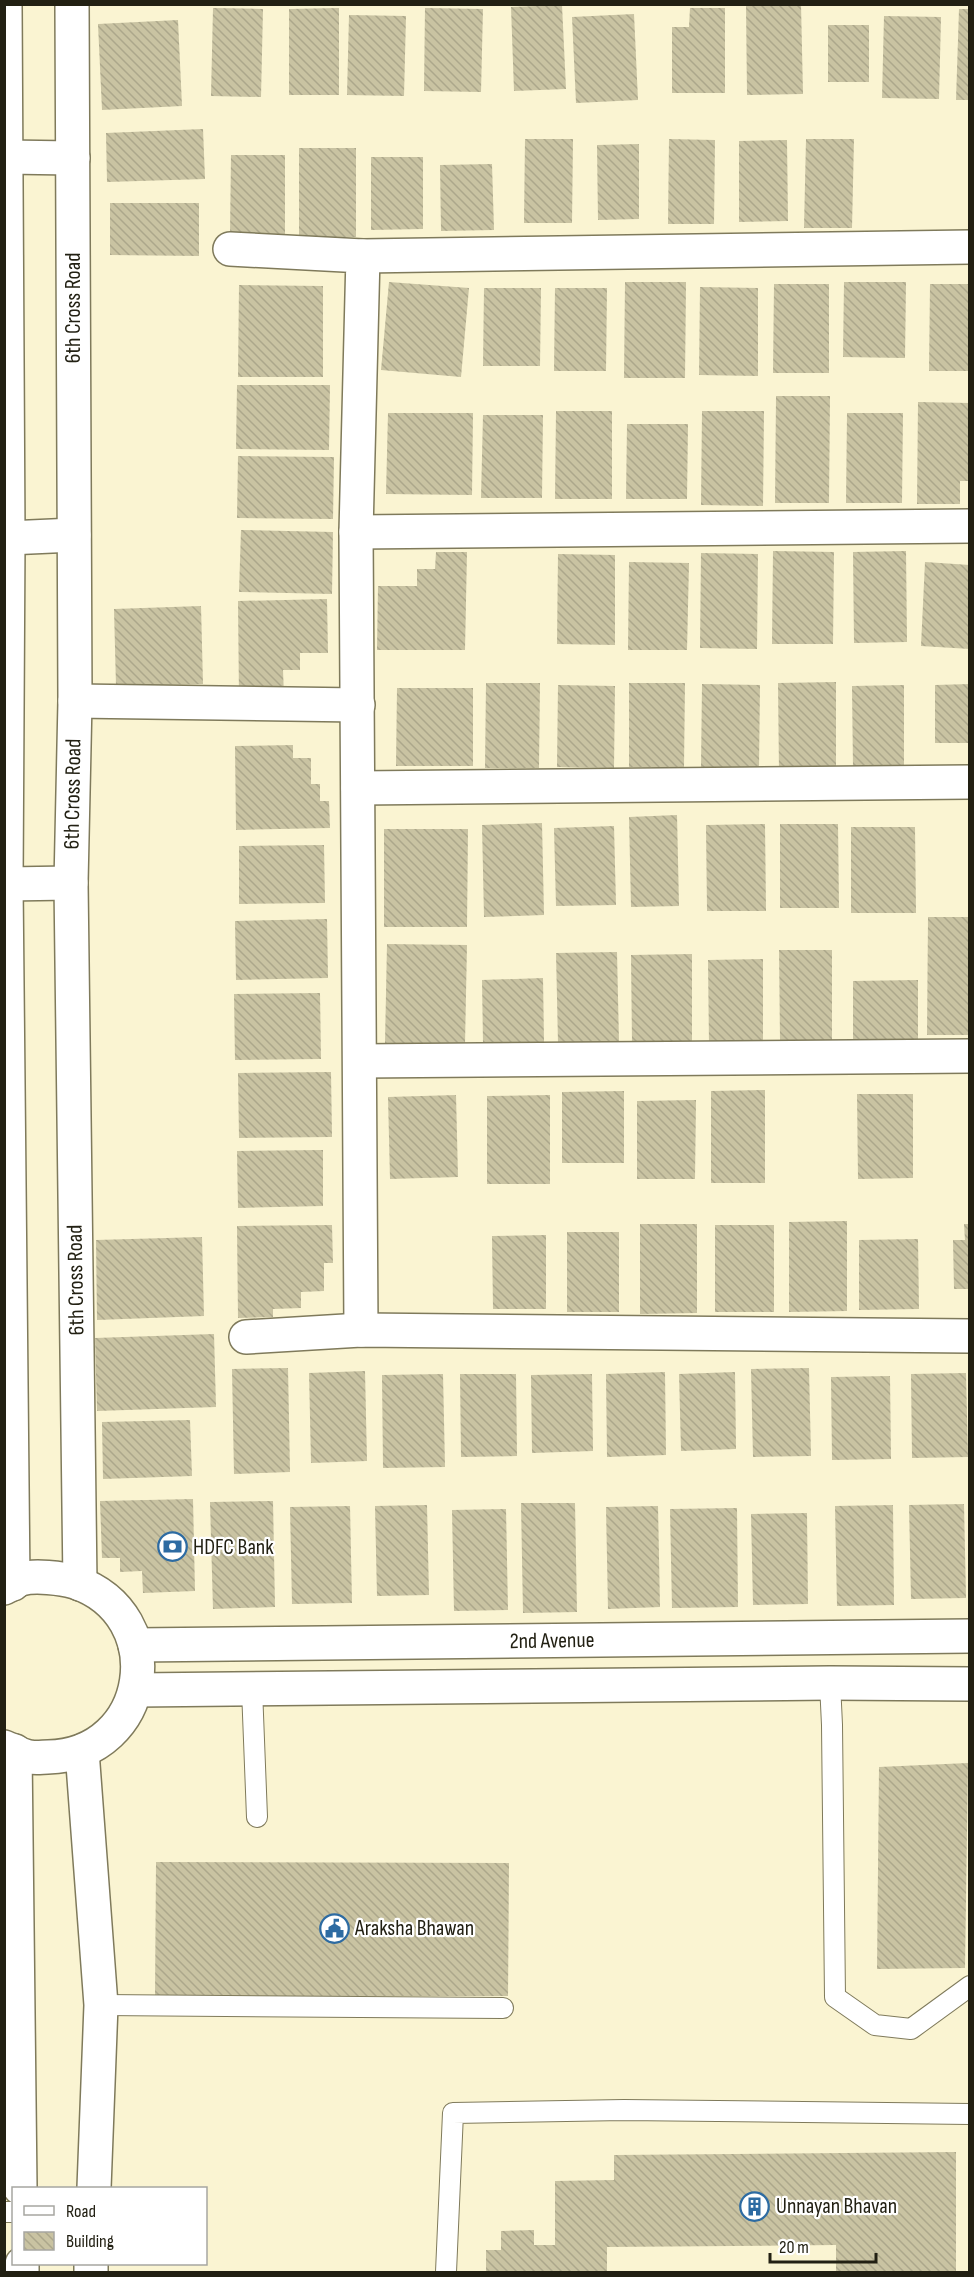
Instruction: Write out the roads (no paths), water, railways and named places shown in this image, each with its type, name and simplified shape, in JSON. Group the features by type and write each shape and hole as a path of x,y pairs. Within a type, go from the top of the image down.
{"street":[{"path":"5,4 9,1586"},
{"name":"6th Cross Road","path":"72,4 75,701 71,883 80,1584"},
{"path":"6,157 73,158"},
{"path":"230,249 363,256 969,247"},
{"path":"361,1330 357,532 363,256"},
{"path":"357,532 969,526"},
{"path":"8,538 74,535"},
{"path":"75,701 358,705"},
{"path":"358,789 969,782"},
{"path":"6,884 71,883"},
{"path":"360,1061 969,1056"},
{"path":"246,1337 361,1330 969,1336"},
{"path":"9,1586 22,1578 63,1578 95,1590 119,1610 135,1645 139,1669 136,1690 120,1723 97,1745 68,1756 30,1757 10,1749 12,2041 20,2187"},
{"name":"2nd Avenue","path":"135,1645 969,1636"},
{"name":"2nd Avenue","path":"136,1690 830,1683 969,1684"},
{"path":"82,1751 101,2005 94,2187"}],"lane":[{"path":"830,1683 836,1997 875,2025 911,2029 969,1986"},
{"path":"252,1689 257,1817"},
{"path":"101,2005 503,2008"},
{"path":"446,2272 453,2113 636,2110 969,2114"}],"place":[{"name":"HDFC Bank","path":"172,1547"},
{"name":"Araksha Bhawan","path":"334,1928"},
{"name":"Unnayan Bhavan","path":"755,2206"}]}
